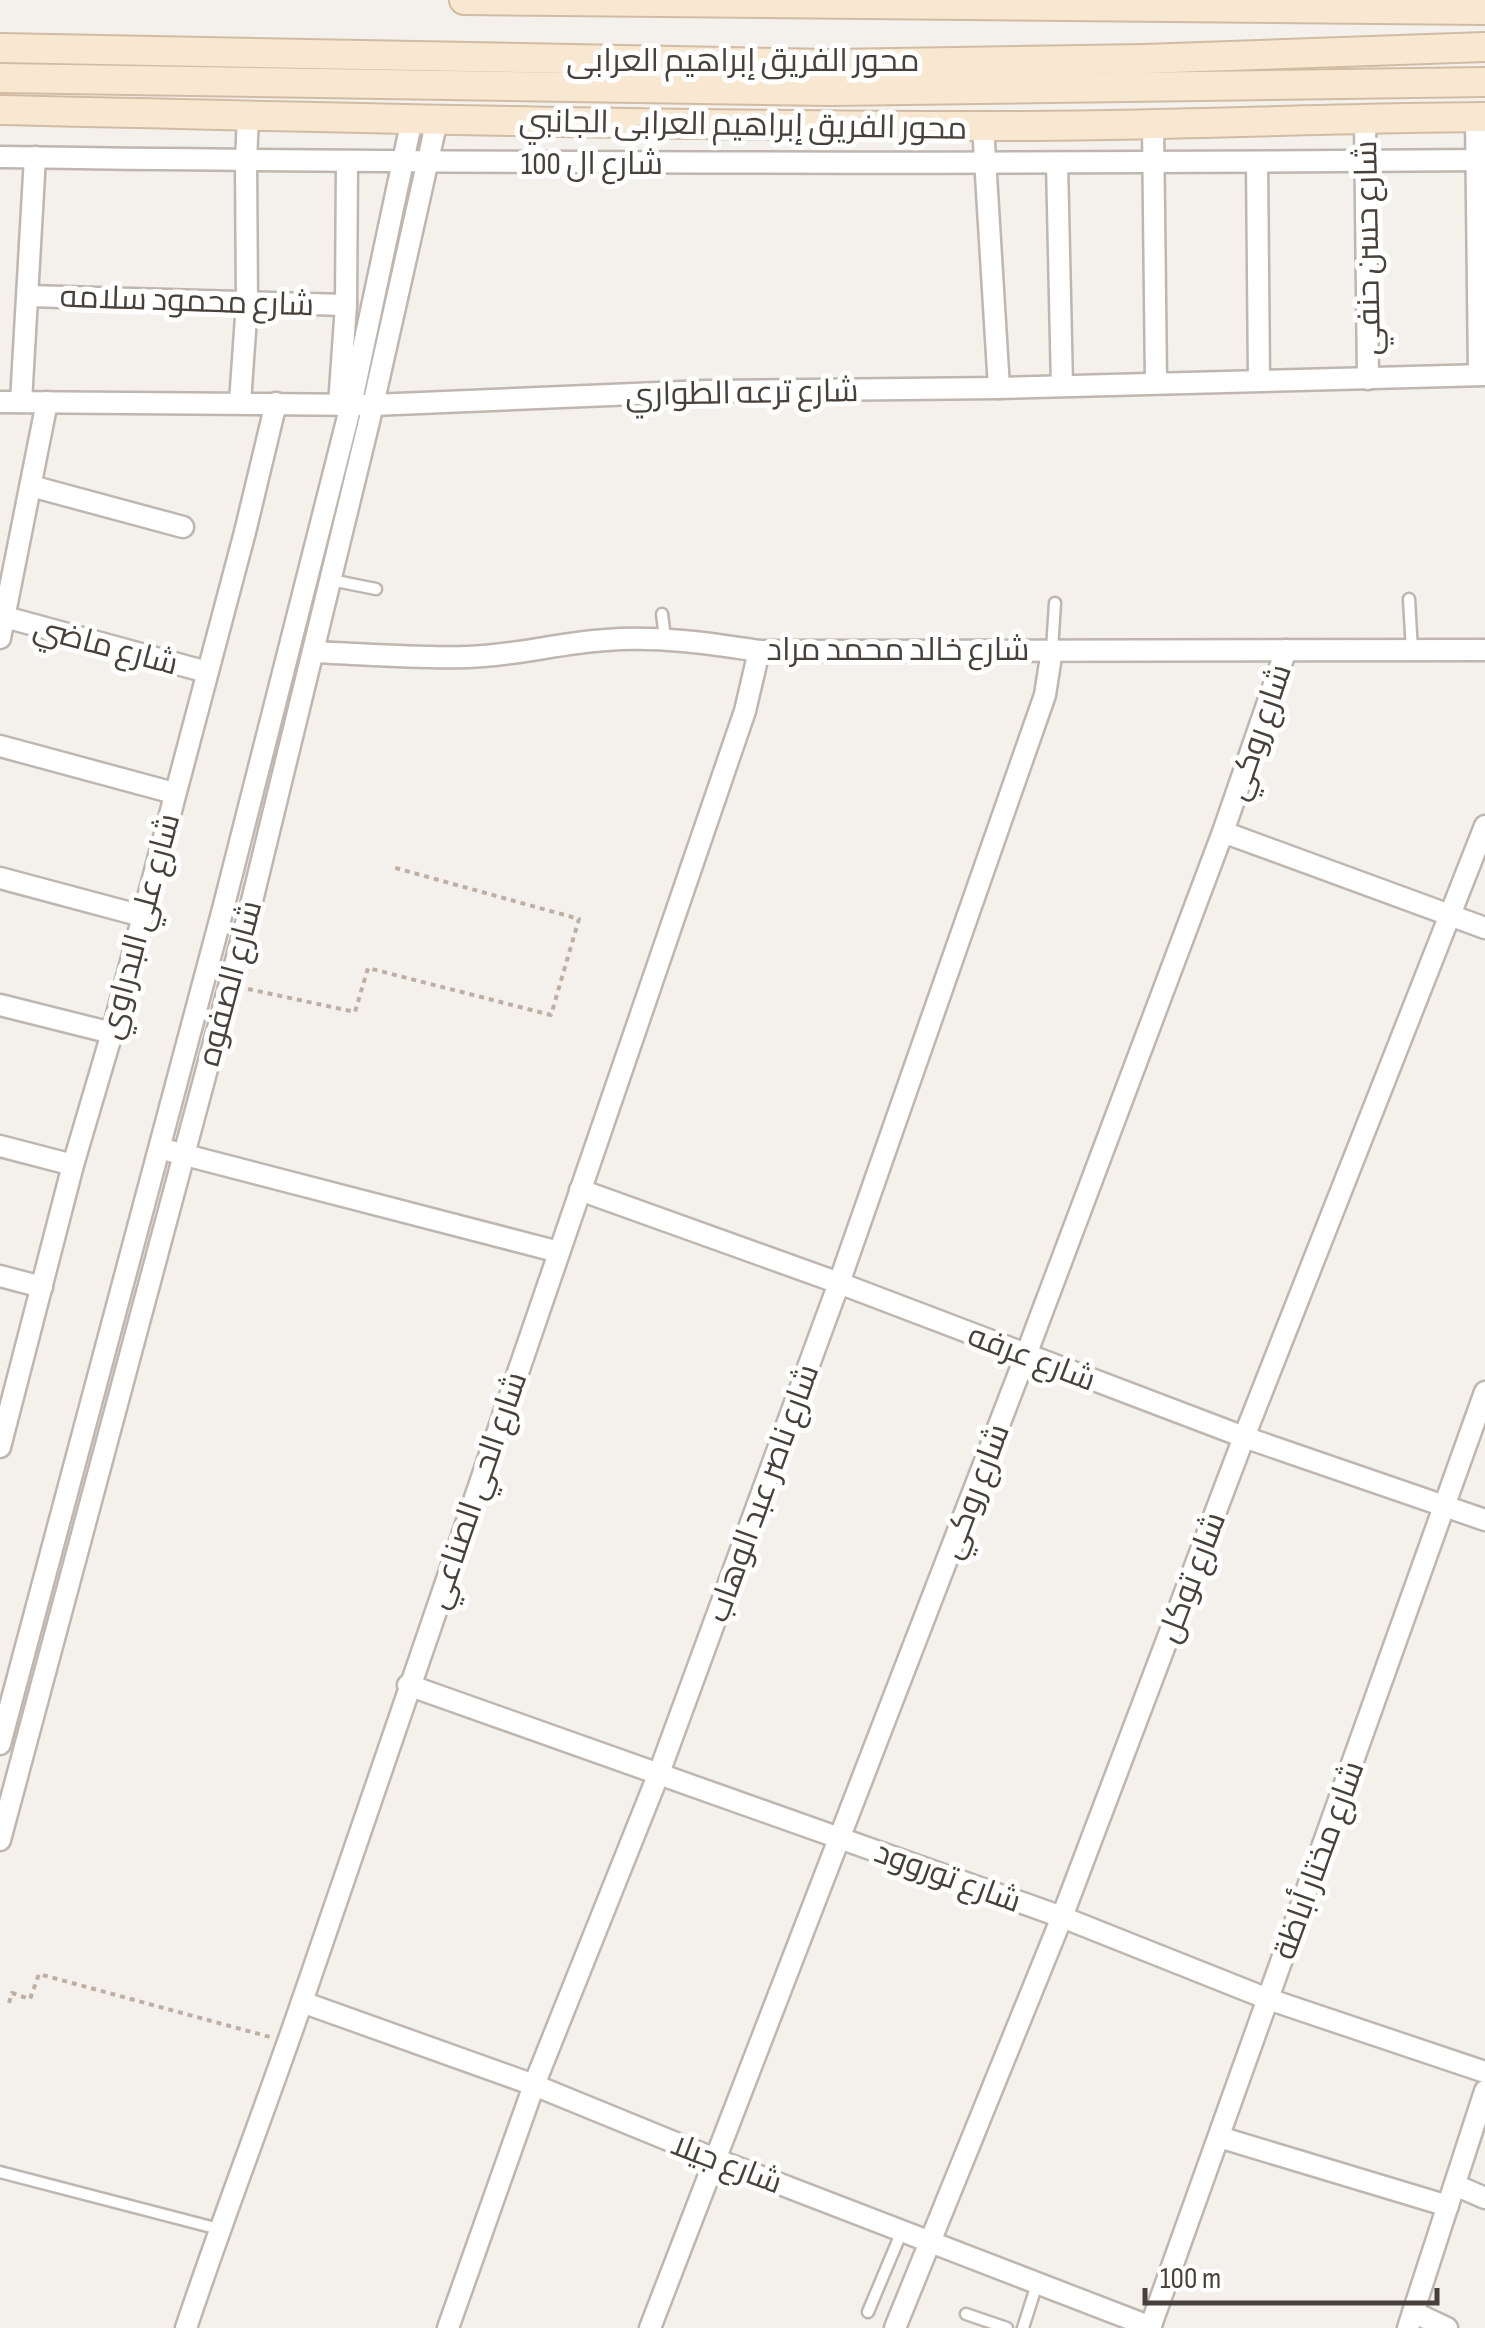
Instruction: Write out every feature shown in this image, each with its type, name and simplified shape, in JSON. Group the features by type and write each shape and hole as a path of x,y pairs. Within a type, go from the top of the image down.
{"main road":[{"path":"464,0 1088,3 1485,10"},
{"name":"محور الفريق إبراهيم العرابى","path":"0,48 831,64 1144,59 1485,47"},
{"name":"محور الفريق إبراهيم العرابى","path":"0,78 831,91 1485,82"},
{"path":"1092,126 1137,88"},
{"name":"محور الفريق إبراهيم العرابى الجانبي","path":"0,110 665,125 1092,126 1481,117"}],"street":[{"path":"240,402 247,303 248,116"},
{"path":"1481,117 1482,375"},
{"name":"شارع حسن حنفي","path":"1365,118 1368,379"},
{"name":"شارع الصفوه","path":"0,1744 223,909 403,162 424,120"},
{"name":"شارع الصفوه","path":"0,1840 143,1312 331,580 427,162 424,120"},
{"path":"1153,125 1156,383"},
{"path":"982,126 999,388"},
{"name":"شارع ال 100","path":"0,157 984,164 1481,160"},
{"path":"10,402 28,296 35,157"},
{"path":"345,405 347,162"},
{"path":"1257,162 1259,380"},
{"path":"1058,164 1062,386"},
{"name":"شارع محمود سلامه","path":"28,296 346,305"},
{"name":"شارع ترعه الطواري","path":"10,402 373,405 706,391 999,388 1482,375"},
{"path":"2,628 48,402"},
{"name":"شارع علي البدراوي","path":"0,1448 6,1401 112,1034 246,532 276,403"},
{"path":"31,486 183,527"},
{"name":"شارع ماضي","path":"2,628 207,672"},
{"name":"شارع خالد محمد مراد","path":"313,652 467,657 601,640 665,638 759,650 1485,650"},
{"name":"شارع الحي الصناعي","path":"186,2328 746,711 759,650"},
{"name":"شارع ناصر عبد الوهاب","path":"448,2328 534,2085 659,1773 839,1283 1046,696 1052,650"},
{"name":"شارع روكي","path":"650,2328 1026,1355 1223,832 1286,650"},
{"path":"0,746 174,793"},
{"name":"شارع توكل","path":"895,2328 1062,1917 1244,1437 1485,826"},
{"path":"1223,832 1485,928"},
{"path":"0,878 142,916"},
{"path":"0,1005 112,1034"},
{"path":"0,1146 73,1165"},
{"path":"158,1148 559,1252"},
{"name":"شارع عرفه","path":"580,1190 839,1283 1244,1437 1485,1520"},
{"path":"0,1276 42,1287"},
{"name":"شارع مختار أباظة","path":"1150,2327 1485,1392"},
{"name":"شارع توروود","path":"408,1686 1062,1917 1268,1999 1485,2072"},
{"name":"شارع جيلا","path":"302,2002 534,2085 1150,2327"},
{"path":"1447,2328 1410,2320 1485,2090"},
{"path":"1218,2137 1448,2206"},
{"path":"1454,2185 1485,2198"}],"lane":[{"path":"331,580 376,589"},
{"path":"1409,599 1412,651"},
{"path":"1052,650 1055,603"},
{"path":"662,614 665,638"},
{"path":"0,2172 219,2229"},
{"path":"868,2312 902,2230"},
{"path":"1023,2328 1038,2283"},
{"path":"966,2314 1008,2328"}],"path":[{"path":"229,984 355,1012 368,968 550,1015 579,919 392,867"},
{"path":"9,2003 12,1993 30,2000 39,1974 287,2042"}]}
